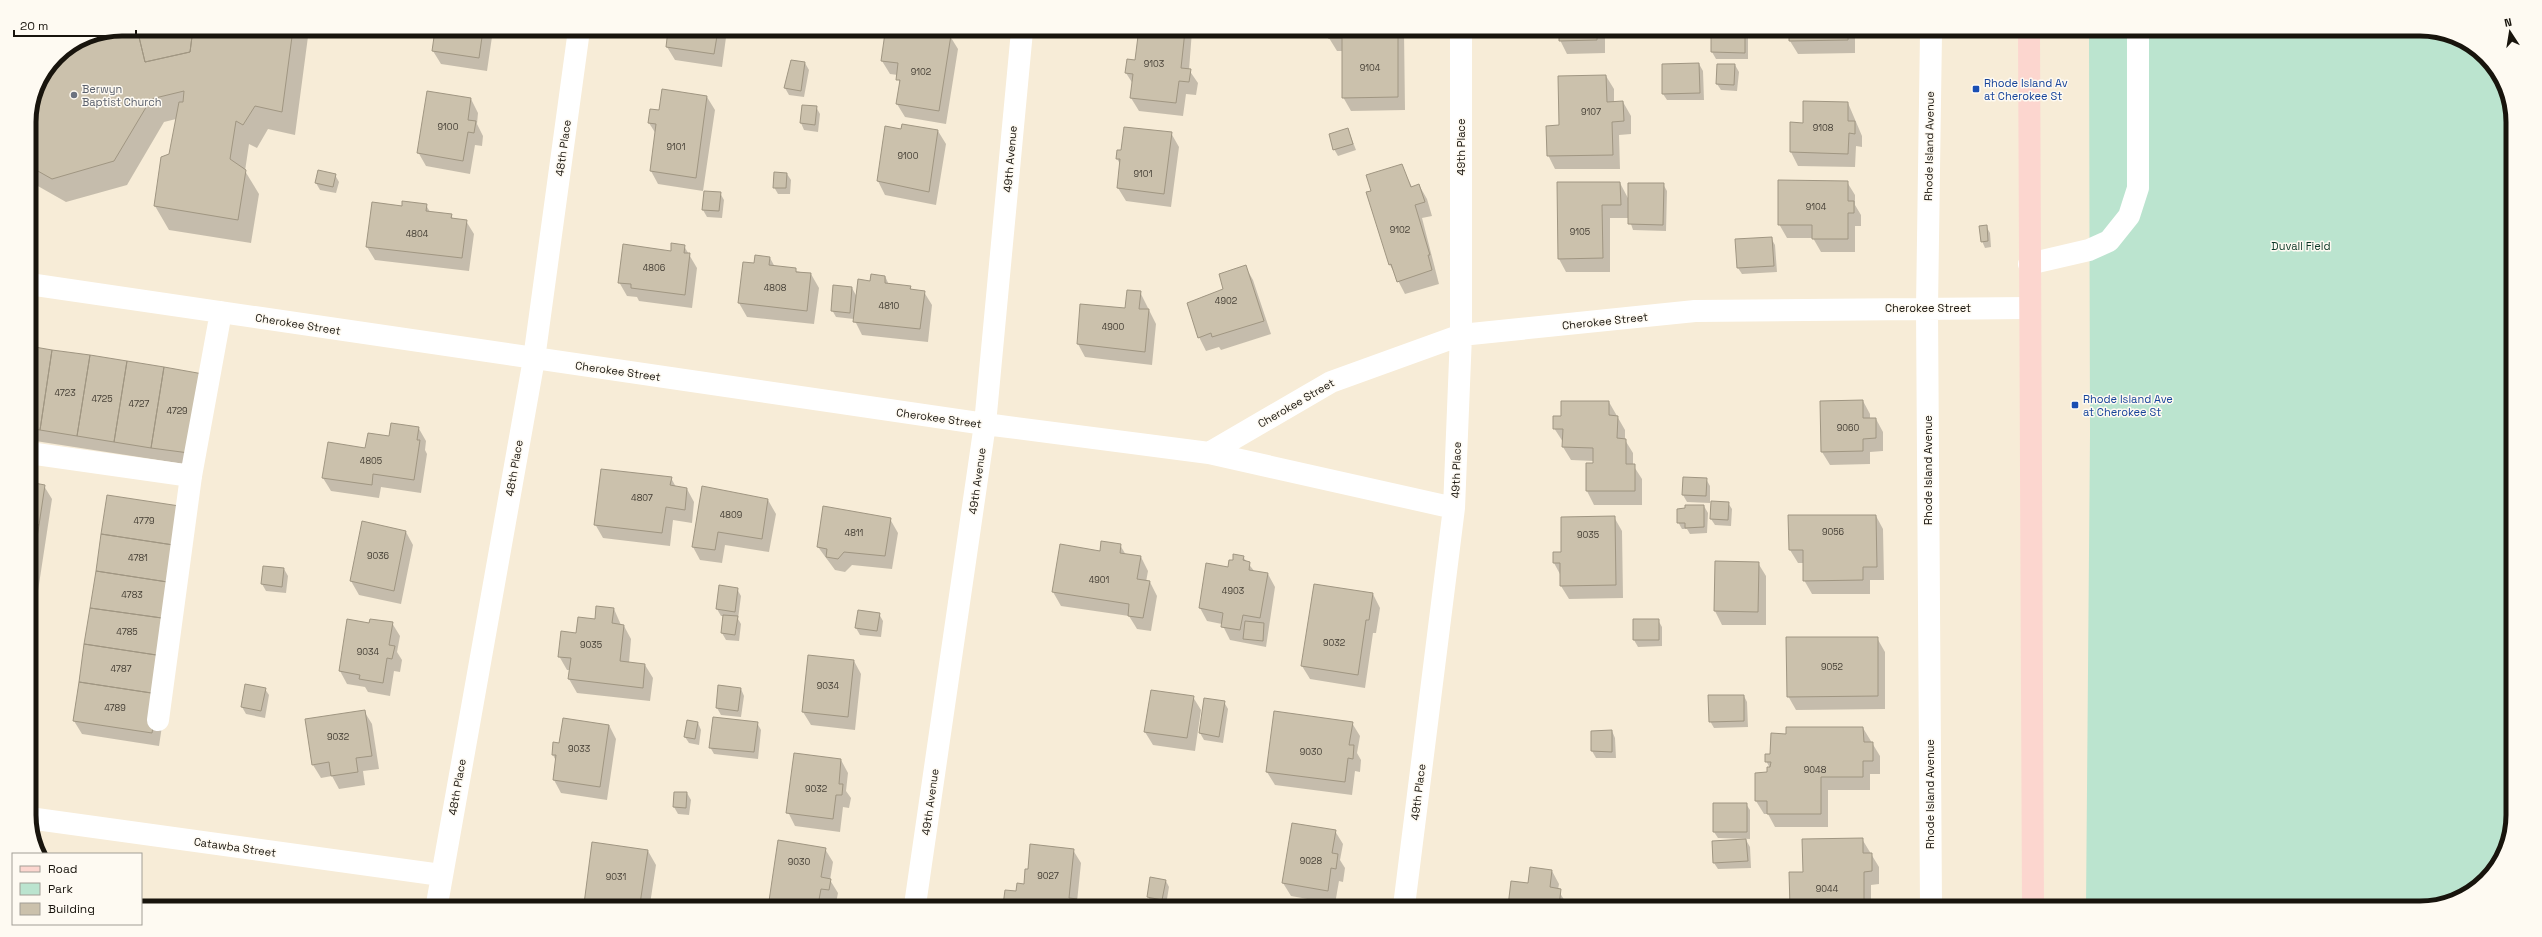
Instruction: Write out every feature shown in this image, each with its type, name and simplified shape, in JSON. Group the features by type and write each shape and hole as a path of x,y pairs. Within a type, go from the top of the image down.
{"street":[{"name":"48th Place","path":"437,901 534,359 578,36"},
{"name":"49th Avenue","path":"916,901 985,424 1022,36"},
{"name":"49th Place","path":"1405,901 1454,508 1461,336 1461,36"},
{"name":"Rhode Island Avenue","path":"1931,36 1927,308 1931,901"},
{"path":"2029,36 2028,308 2033,901"},
{"path":"2029,264 2089,250 2109,241 2129,216 2138,188 2138,36"},
{"name":"Cherokee Street","path":"36,285 985,424 1209,453 1454,508"},
{"name":"Cherokee Street","path":"1209,453 1331,382 1461,336 1695,311 2028,308"},
{"path":"158,720 191,476 221,312"},
{"path":"36,454 191,476"},
{"name":"Catawba Street","path":"36,819 441,875"}],"green space":[{"name":"Duvall Field","path":"2089,36 2420,36 2442,39 2458,45 2477,57 2485,65 2499,89 2503,100 2506,117 2506,814 2503,837 2497,853 2481,876 2463,889 2453,894 2442,898 2420,901 2086,901 2090,435"}],"building":[{"path":"137,36 139,37 145,62 190,52 192,36 292,36 282,112 255,106 243,125 236,121 230,159 246,170 238,220 154,206 161,157 169,154 179,102 183,102 184,91 151,99 114,161 52,179 36,170 36,122 38,106 45,84 57,65 65,57 79,48 89,43 106,38"},
{"path":"137,36 192,36 190,52 145,62 139,37"},
{"path":"434,36 482,36 479,58 432,51"},
{"path":"667,36 717,36 714,54 666,47"},
{"path":"885,36 951,36 939,111 896,104 900,80 896,80 898,63 881,61"},
{"path":"1138,36 1184,36 1181,68 1191,69 1189,82 1179,81 1176,103 1130,98 1133,74 1125,73 1127,59 1135,60"},
{"path":"1328,36 1398,36 1398,97 1342,98 1342,38 1328,38"},
{"path":"1559,36 1597,36 1597,40 1559,41"},
{"path":"1711,36 1745,36 1745,53 1711,52"},
{"path":"1789,36 1848,36 1848,40 1789,41"},
{"path":"791,60 805,62 801,91 784,88"},
{"path":"1699,63 1700,93 1662,94 1662,64"},
{"path":"1717,64 1735,64 1734,85 1716,84"},
{"path":"1606,75 1607,102 1623,101 1624,121 1612,122 1613,155 1547,156 1546,126 1559,125 1558,76"},
{"path":"662,89 707,96 696,178 650,171 656,124 648,123 650,109 659,110"},
{"path":"427,91 471,98 468,120 476,121 474,133 468,132 463,161 417,153"},
{"path":"1803,101 1848,102 1848,121 1855,121 1855,134 1849,133 1848,154 1790,152 1790,122 1803,123"},
{"path":"802,105 817,106 815,125 800,123"},
{"path":"902,124 938,130 929,192 877,181 885,126 901,129"},
{"path":"1124,127 1172,132 1164,194 1117,188 1120,159 1116,159 1117,150 1121,150"},
{"path":"1348,128 1353,144 1333,150 1329,134"},
{"path":"1402,164 1411,187 1419,184 1425,202 1415,205 1430,255 1428,255 1432,270 1397,282 1391,264 1389,265 1366,192 1371,191 1366,175"},
{"path":"318,170 336,174 333,187 315,183"},
{"path":"774,172 787,173 786,188 773,188"},
{"path":"1778,180 1848,181 1848,201 1854,201 1854,213 1848,213 1848,239 1812,239 1812,225 1778,225"},
{"path":"1557,182 1620,182 1621,205 1602,205 1603,258 1558,259"},
{"path":"1628,183 1664,183 1663,225 1628,224"},
{"path":"704,191 721,192 719,211 702,210"},
{"path":"402,201 427,204 426,211 452,214 451,218 467,220 462,258 366,247 372,202 402,206"},
{"path":"1987,225 1988,241 1981,242 1979,226"},
{"path":"1772,237 1774,266 1737,268 1735,239"},
{"path":"671,243 685,245 684,253 690,253 685,295 631,288 631,284 618,283 623,244 671,251"},
{"path":"755,255 770,257 769,265 796,268 796,272 811,273 807,311 738,303 743,262 754,263"},
{"path":"1246,265 1264,321 1212,337 1211,333 1198,338 1187,303 1223,289 1219,274"},
{"path":"871,274 885,276 885,283 911,286 910,289 925,291 920,329 853,322 858,279 870,281"},
{"path":"833,285 852,287 850,313 831,311"},
{"path":"1127,290 1141,291 1139,309 1149,309 1145,352 1077,344 1080,304 1125,308"},
{"path":"36,347 52,350 40,430 36,429"},
{"path":"52,350 90,355 77,436 40,430"},
{"path":"90,355 127,361 114,442 77,436"},
{"path":"127,361 164,367 151,448 114,442"},
{"path":"164,367 203,374 189,453 151,448"},
{"path":"1863,400 1863,418 1876,418 1876,438 1863,439 1863,451 1821,452 1820,401"},
{"path":"1561,401 1609,401 1609,415 1618,416 1617,438 1626,439 1626,464 1635,464 1635,491 1586,491 1586,463 1593,463 1593,448 1562,447 1563,429 1553,429 1553,416 1561,416"},
{"path":"391,423 419,427 417,440 420,440 414,480 373,474 372,485 322,478 328,442 365,448 368,433 389,436"},
{"path":"601,469 672,477 670,485 687,488 685,510 666,507 662,533 594,525"},
{"path":"1683,477 1707,478 1706,496 1682,495"},
{"path":"36,483 45,485 39,525 36,524"},
{"path":"702,486 768,499 762,539 718,532 715,550 692,547"},
{"path":"107,495 186,507 180,546 101,534"},
{"path":"1711,501 1729,502 1728,520 1710,519"},
{"path":"1685,505 1704,505 1704,527 1685,528 1685,523 1677,523 1677,509 1685,508"},
{"path":"823,506 891,518 885,556 844,552 838,559 826,557 827,549 817,547"},
{"path":"1788,515 1876,515 1877,567 1863,567 1863,580 1803,581 1803,550 1789,550"},
{"path":"1615,516 1616,585 1560,586 1560,563 1553,563 1553,552 1561,552 1561,517"},
{"path":"362,521 406,531 394,591 350,581"},
{"path":"36,524 39,525 36,543"},
{"path":"101,534 180,546 174,583 96,571"},
{"path":"1101,541 1121,544 1120,553 1141,556 1137,579 1150,581 1143,618 1128,616 1129,604 1052,592 1060,544 1100,551"},
{"path":"1233,554 1244,556 1243,560 1250,562 1249,570 1268,573 1260,618 1243,615 1240,630 1221,627 1223,613 1199,608 1206,563 1228,567 1229,560 1233,560"},
{"path":"1715,561 1759,562 1758,612 1714,611"},
{"path":"263,566 284,568 282,587 261,584"},
{"path":"96,571 174,583 169,619 90,608"},
{"path":"1314,584 1373,593 1369,620 1366,620 1358,675 1301,666"},
{"path":"719,585 738,588 735,612 716,609"},
{"path":"596,606 614,608 612,623 624,625 620,661 645,664 643,688 568,679 571,658 558,657 561,631 576,633 578,617 595,619"},
{"path":"90,608 169,619 163,656 84,644"},
{"path":"858,610 880,613 877,631 855,628"},
{"path":"723,615 738,616 735,635 721,633"},
{"path":"347,619 369,623 370,619 393,622 389,645 395,646 392,659 387,658 383,683 359,679 360,675 339,671"},
{"path":"1633,619 1659,619 1659,640 1633,640"},
{"path":"1245,621 1264,623 1263,641 1243,639"},
{"path":"1786,637 1878,637 1878,696 1787,697"},
{"path":"84,644 163,656 158,694 79,682"},
{"path":"808,655 854,660 848,717 802,712"},
{"path":"79,682 158,694 152,733 73,721"},
{"path":"245,684 266,688 261,711 241,707"},
{"path":"718,685 741,688 738,711 716,708"},
{"path":"1151,690 1194,696 1187,738 1144,732"},
{"path":"1708,695 1744,695 1744,721 1709,722"},
{"path":"1204,698 1225,701 1219,737 1199,733"},
{"path":"365,710 372,756 356,758 358,772 331,776 329,762 312,765 305,719"},
{"path":"1274,711 1353,722 1349,745 1354,745 1353,759 1348,758 1345,782 1266,772"},
{"path":"713,717 758,722 754,752 709,748"},
{"path":"563,718 609,725 600,787 553,780 556,755 552,755 553,742 559,743"},
{"path":"687,720 698,722 695,739 684,737"},
{"path":"1786,727 1863,727 1864,742 1873,742 1873,761 1863,761 1863,777 1821,777 1821,814 1767,814 1767,801 1755,801 1755,773 1767,772 1767,767 1770,767 1771,762 1765,762 1765,754 1770,754 1771,733 1786,734"},
{"path":"1612,730 1612,752 1591,751 1591,731"},
{"path":"794,753 841,759 839,784 843,784 842,795 836,795 833,819 786,813"},
{"path":"674,792 687,792 686,808 673,807"},
{"path":"1713,803 1747,803 1747,832 1713,832"},
{"path":"1292,823 1336,830 1332,853 1338,854 1336,869 1331,868 1328,891 1282,883"},
{"path":"1863,838 1863,853 1872,853 1872,871 1864,872 1864,901 1790,901 1789,872 1803,872 1802,839"},
{"path":"1746,839 1748,861 1713,863 1712,841"},
{"path":"778,840 826,848 821,877 831,879 829,890 821,889 819,901 769,901"},
{"path":"592,842 648,850 640,901 584,901"},
{"path":"1030,844 1074,849 1069,898 1077,899 1077,901 1004,901 1005,890 1016,891 1017,883 1024,884 1025,869 1028,869"},
{"path":"1530,867 1552,870 1550,887 1561,889 1560,901 1509,901 1511,881 1528,883"},
{"path":"1150,877 1166,880 1162,900 1147,897"}],"place":[{"name":"Rhode Island Av at Cherokee St","path":"1976,89"},
{"name":"Berwyn Baptist Church","path":"74,95"},
{"name":"Rhode Island Ave at Cherokee St","path":"2075,405"}]}
